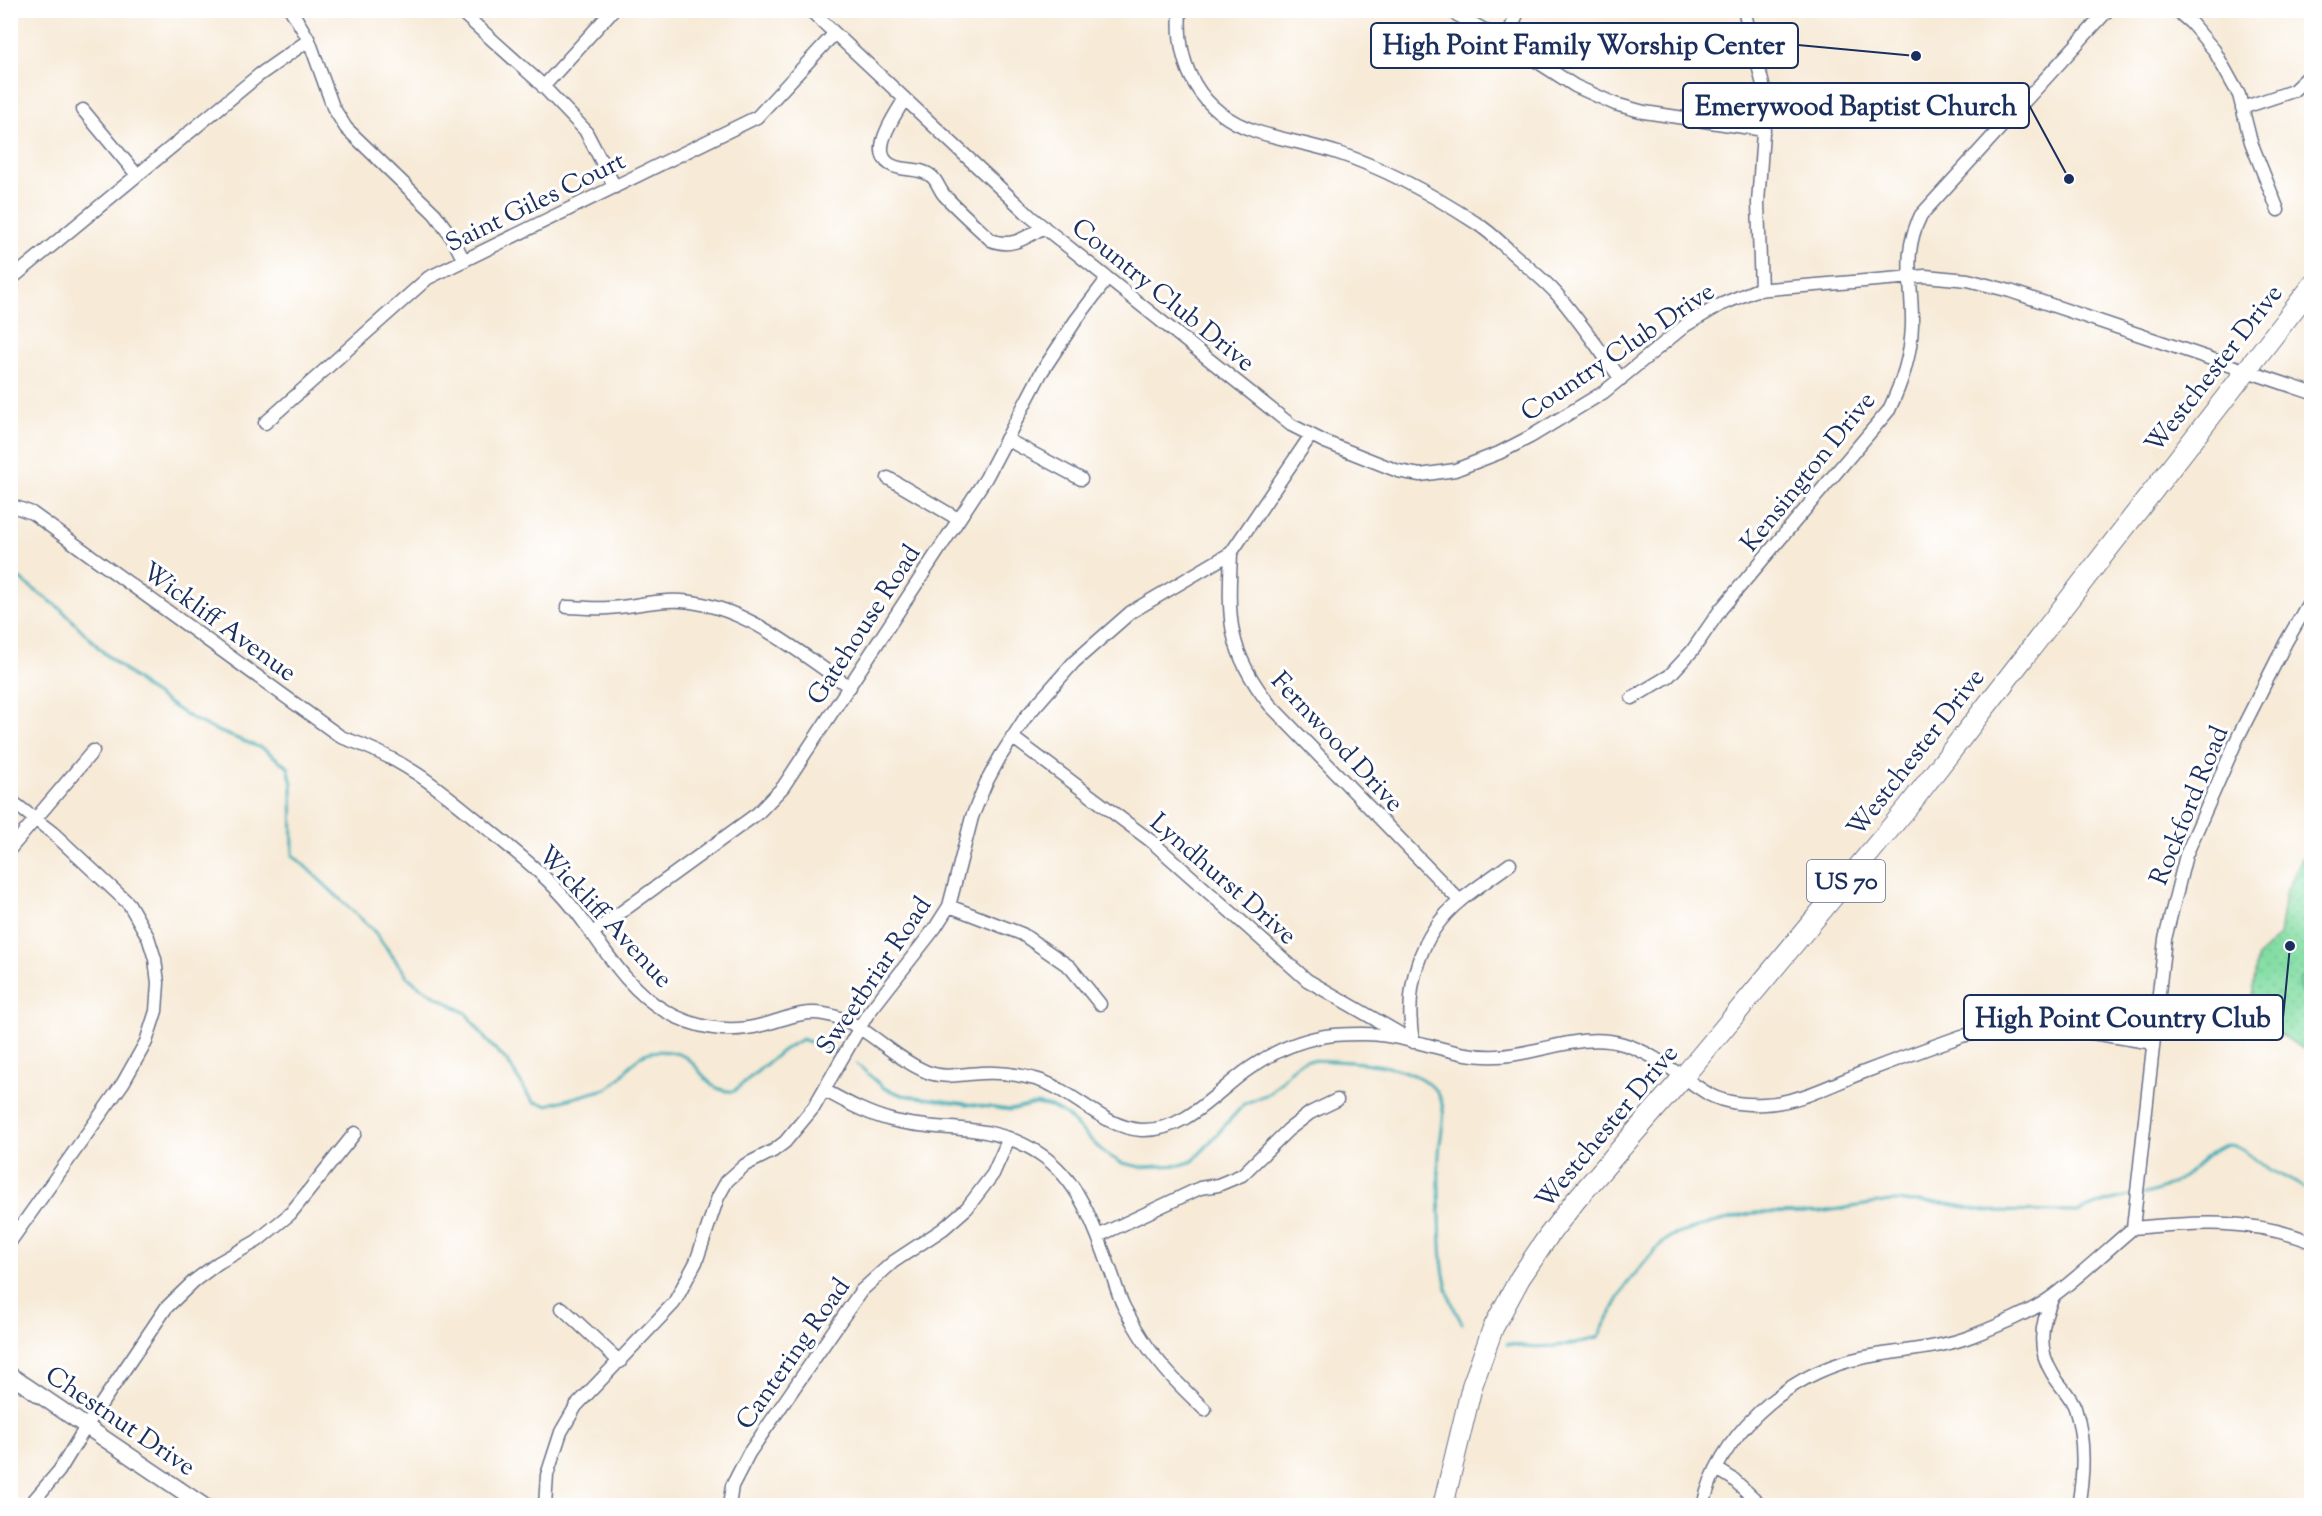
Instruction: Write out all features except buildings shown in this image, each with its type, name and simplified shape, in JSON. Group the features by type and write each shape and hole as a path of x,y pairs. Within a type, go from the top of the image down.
{"main road":[{"name":"Westchester Drive","path":"1443,1506 1472,1386 1493,1329 1520,1278 1549,1235 1576,1200 1684,1076 1908,807 2312,286"}],"street":[{"path":"291,10 309,40 333,107 346,128 435,214 453,239 464,261"},
{"path":"459,10 543,87 585,130 615,187"},
{"path":"543,87 613,10"},
{"name":"Country Club Drive","path":"810,10 904,100 1044,227 1292,425 1398,471 1420,475 1443,473 1499,453 1604,392 1686,326 1720,305 1761,290 1925,276 1968,280 2010,291 2312,393"},
{"path":"1180,10 1178,34 1185,65 1190,80 1211,104 1233,121 1253,131 1338,153 1382,171 1430,195 1476,223 1554,292 1621,379"},
{"path":"1448,10 1505,41 1575,86 1616,104 1644,112 1764,130"},
{"path":"1505,41 1519,10"},
{"path":"1744,10 1763,85 1764,130 1758,203 1761,290"},
{"name":"Kensington Drive","path":"1632,698 1669,676 1692,651 1721,609 1890,410 1902,383 1910,351 1912,324 1909,278 1910,245 1914,229 1922,215 2108,10"},
{"path":"2176,10 2191,23 2214,50 2239,94 2251,142 2278,210"},
{"name":"Saint Giles Court","path":"265,423 428,278 757,117 834,34"},
{"path":"10,280 259,75 291,50 309,40"},
{"path":"2242,108 2293,91 2312,73"},
{"path":"904,100 883,137 882,148 890,164 923,171 932,176 943,193 991,240 1000,244 1011,244 1044,227"},
{"path":"83,110 137,175"},
{"name":"Gatehouse Road","path":"591,934 758,813 783,787 986,478 1041,373 1076,320 1107,279"},
{"name":"Sweetbriar Road","path":"545,1506 547,1475 561,1432 576,1406 674,1303 696,1262 718,1197 728,1181 745,1165 773,1151 785,1142 814,1107 867,1015 935,928 949,906 972,817 986,783 1012,737 1074,662 1101,637 1131,612 1231,553 1311,435"},
{"path":"1006,439 1081,479"},
{"path":"888,478 958,519"},
{"name":"Wickliff Avenue","path":"10,505 32,513 341,737 388,755 429,781 546,877 576,911 591,934 639,992 665,1011 692,1023 721,1030 747,1029 790,1015 814,1013 838,1017 860,1028 912,1065 929,1073 951,1077 999,1073 1036,1079 1053,1084 1116,1124 1145,1130 1165,1128 1182,1121 1271,1054 1296,1043 1334,1035 1379,1034 1457,1053 1492,1056 1527,1054 1587,1041 1622,1043 1666,1064 1712,1096 1743,1104 1766,1104 1797,1098 1962,1036 1988,1031 2020,1028 2064,1031 2153,1043"},
{"name":"Fernwood Drive","path":"1231,553 1228,602 1232,634 1240,659 1252,682 1270,705 1460,901"},
{"name":"Rockford Road","path":"2133,1228 2165,939 2186,855 2238,736 2286,642 2312,597"},
{"path":"567,606 609,608 652,601 679,600 719,608 769,632 850,687"},
{"name":"Lyndhurst Drive","path":"1012,737 1151,841 1307,980 1413,1041"},
{"path":"10,849 93,751"},
{"path":"10,800 36,819 117,892 137,916 148,937 155,959 158,997 147,1042 123,1083 10,1242"},
{"path":"1413,1041 1409,1004 1416,966 1432,933 1460,901 1510,864"},
{"path":"949,906 1022,934 1070,967 1100,1004"},
{"path":"824,1090 858,1109 890,1120 923,1126 975,1129 1009,1138 1042,1155 1063,1174 1084,1203 1123,1305 1160,1364 1205,1410"},
{"path":"1098,1236 1200,1188 1218,1185 1242,1175 1288,1130 1310,1113 1337,1100"},
{"path":"29,1506 59,1471 87,1425 166,1308 194,1281 218,1263 257,1241 290,1214 356,1133"},
{"name":"Cantering Road","path":"729,1506 732,1486 749,1453 861,1291 893,1262 943,1229 967,1208 993,1174 1009,1138"},
{"path":"1703,1506 1707,1489 1737,1436 1759,1412 1779,1396 1812,1376 1853,1360 1932,1348 1972,1336 2038,1306 2133,1228 2186,1222 2242,1224 2312,1242"},
{"path":"2053,1296 2045,1314 2043,1353 2052,1374 2075,1407 2082,1442 2081,1503"},
{"path":"562,1308 620,1362"},
{"name":"Chestnut Drive","path":"10,1375 204,1506"},
{"path":"1717,1469 1739,1484 1762,1506"}],"green space":[{"path":"2311,839 2311,1054 2256,1019 2252,997 2257,958 2279,935 2285,894"},
{"path":"2306,975 2311,978 2311,1000 2299,987 2299,980"}],"waterway":[{"path":"10,572 61,609 103,652 150,691 189,717 264,749 288,767 292,784 293,855 373,930 408,977 417,985 466,1013 487,1041 508,1062 534,1102 547,1105 606,1089 615,1083 634,1062 649,1052 660,1051 684,1056 715,1087 734,1091 783,1050 802,1039 837,1052"},
{"path":"857,1064 884,1088 902,1095 1010,1110 1036,1104 1051,1107 1066,1115 1104,1153 1122,1163 1141,1167 1181,1165 1193,1161 1244,1104 1270,1093 1297,1064 1306,1060 1356,1062 1394,1068 1410,1074 1425,1081 1436,1091 1443,1105 1439,1153 1442,1258 1446,1285 1462,1323"},
{"path":"2141,1195 2173,1183 2210,1153 2227,1145 2243,1150 2267,1168 2312,1192"},
{"path":"1507,1344 1553,1346 1598,1337 1626,1285 1655,1250 1671,1236 1754,1213 1820,1212 1890,1201 1943,1203 1986,1211 2078,1212 2107,1201 2134,1195"}],"place":[{"name":"High Point Family Worship Center","path":"1916,56"},
{"name":"Emerywood Baptist Church","path":"2069,179"},
{"name":"High Point Country Club","path":"2290,946"}]}
